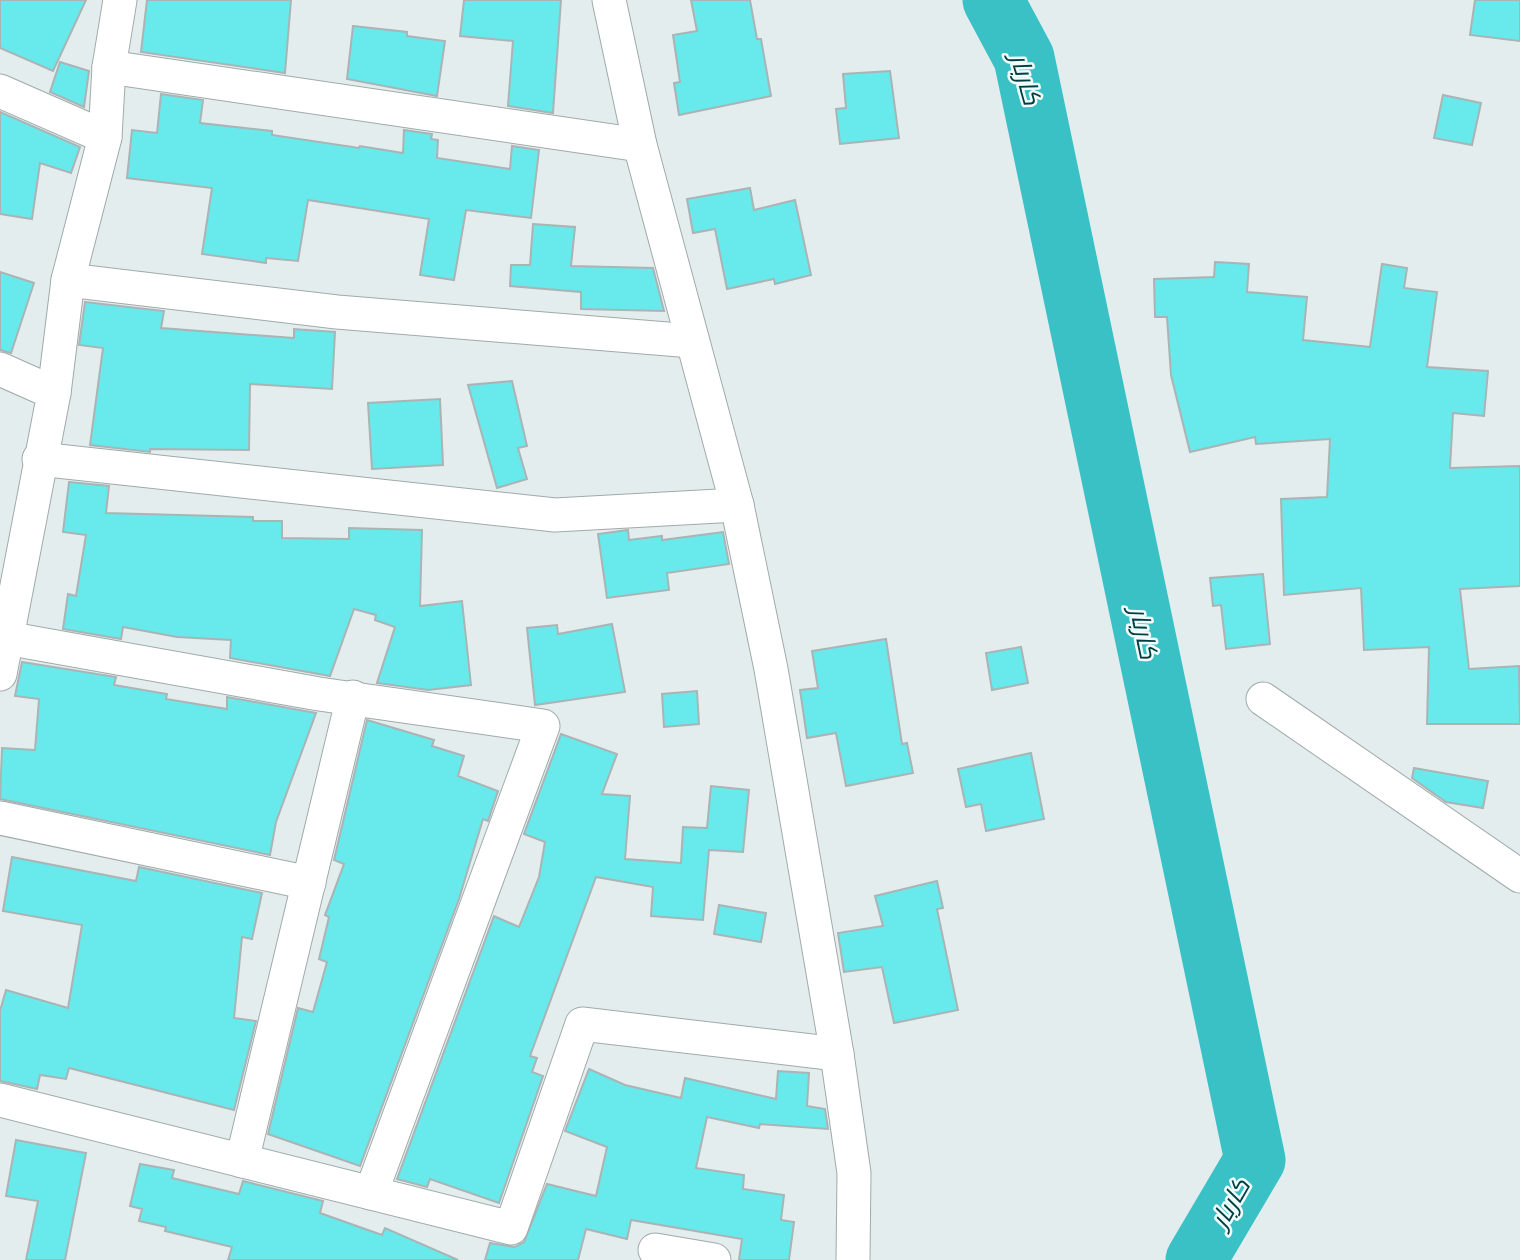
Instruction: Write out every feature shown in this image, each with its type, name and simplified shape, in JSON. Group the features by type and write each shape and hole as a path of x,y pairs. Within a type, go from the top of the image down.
{"street":[{"path":"120,0 109,67 105,137 68,280 54,393 2,656 353,697 543,726 371,1193"},
{"path":"609,0 640,145 737,505 771,669 837,1054 854,1173 853,1260"},
{"path":"109,67 640,145"},
{"path":"0,91 105,137"},
{"path":"68,280 337,312 692,341"},
{"path":"0,369 54,393"},
{"path":"40,459 555,515 737,505"},
{"path":"242,1161 353,697"},
{"path":"1263,699 1520,876"},
{"path":"0,818 309,883"},
{"path":"0,1100 511,1228 582,1024 837,1054"},
{"path":"655,1250 714,1260"}],"building":[{"path":"0,0 86,0 53,71 0,48"},
{"path":"147,0 291,0 285,73 141,52"},
{"path":"464,0 561,0 553,113 508,106 513,41 460,36"},
{"path":"691,0 750,0 757,39 761,39 771,96 679,115 674,83 680,82 673,35 697,31"},
{"path":"1475,0 1520,0 1520,41 1470,35"},
{"path":"353,26 407,32 407,36 445,41 437,96 347,79"},
{"path":"60,62 89,71 84,107 50,92"},
{"path":"890,71 899,138 840,144 836,109 846,108 843,74"},
{"path":"161,94 203,100 200,123 272,131 272,135 359,148 360,146 403,153 404,130 432,134 431,139 438,140 437,158 510,169 512,146 539,150 531,218 466,210 454,280 420,275 429,219 308,200 298,261 266,258 266,263 202,254 212,188 127,178 132,130 157,133"},
{"path":"1443,95 1481,103 1472,145 1434,138"},
{"path":"0,112 80,147 71,173 40,163 32,219 0,214"},
{"path":"750,188 754,210 795,200 811,275 775,284 774,279 727,289 715,229 693,233 687,199"},
{"path":"533,224 575,227 571,266 653,268 664,311 581,309 581,292 510,286 511,265 530,265"},
{"path":"1215,262 1249,264 1247,292 1307,297 1303,340 1370,347 1382,264 1407,268 1404,288 1437,292 1427,367 1488,371 1484,416 1453,413 1450,468 1520,466 1520,586 1460,589 1469,669 1519,666 1520,724 1427,724 1429,647 1364,650 1361,588 1284,595 1281,499 1327,497 1330,439 1256,444 1255,437 1190,452 1171,375 1167,317 1155,317 1154,279 1214,277"},
{"path":"0,272 34,283 11,353 0,350"},
{"path":"85,302 164,311 161,328 294,338 294,329 335,332 332,389 250,384 249,450 150,449 150,452 90,445 103,348 79,345"},
{"path":"512,381 527,446 518,448 527,479 497,488 468,385"},
{"path":"440,399 443,465 372,469 368,403"},
{"path":"69,482 109,486 106,513 253,517 253,521 282,521 282,538 349,539 349,528 422,530 420,606 462,601 471,685 428,690 377,683 395,627 375,620 376,615 354,609 330,676 230,658 231,640 177,637 123,627 121,639 63,629 68,594 76,596 86,535 63,532"},
{"path":"628,530 629,540 662,536 662,540 723,532 729,564 667,573 669,590 607,598 598,534"},
{"path":"1263,574 1270,644 1226,649 1221,605 1213,606 1210,578"},
{"path":"612,624 625,692 535,705 527,628 557,625 558,634"},
{"path":"886,639 902,744 907,743 913,773 846,786 836,733 807,738 800,690 818,688 812,651"},
{"path":"1021,647 1028,683 992,690 986,653"},
{"path":"22,662 116,677 114,685 167,694 166,699 227,709 227,697 316,713 276,822 270,855 0,799 2,748 35,750 39,699 15,696"},
{"path":"697,691 699,724 664,727 662,694"},
{"path":"367,720 434,740 432,746 464,756 458,776 498,791 488,821 483,819 459,899 360,1166 268,1134 298,1008 313,1012 327,962 319,959 329,917 325,915 344,864 334,860"},
{"path":"561,734 617,754 602,794 630,796 625,859 681,863 683,827 707,828 711,786 749,790 743,852 709,850 703,920 651,916 653,887 596,877 530,1056 537,1058 532,1072 543,1076 499,1203 430,1179 427,1187 397,1179 494,916 519,927 539,877 545,842 524,834"},
{"path":"1031,753 1044,819 986,831 981,804 966,807 958,769"},
{"path":"1414,768 1488,781 1483,808 1446,802 1412,778"},
{"path":"12,857 136,881 139,867 262,893 252,939 242,937 234,1018 256,1021 234,1110 69,1068 66,1079 40,1075 37,1089 0,1081 0,1011 6,990 68,1008 82,925 3,911"},
{"path":"937,881 943,908 937,909 958,1010 894,1023 882,967 844,972 838,933 883,926 875,896"},
{"path":"719,905 766,913 761,942 714,934"},
{"path":"589,1069 625,1085 681,1098 685,1078 776,1099 778,1071 809,1073 807,1106 825,1109 828,1129 760,1124 759,1128 707,1117 696,1168 744,1175 743,1189 784,1195 781,1220 794,1222 789,1260 739,1260 742,1239 631,1220 627,1239 586,1229 578,1260 485,1260 490,1243 515,1247 524,1242 547,1184 596,1196 607,1147 565,1131"},
{"path":"16,1140 86,1153 65,1260 26,1260 38,1201 6,1196"},
{"path":"140,1164 174,1170 172,1178 239,1194 243,1181 323,1201 320,1213 382,1235 385,1228 458,1260 228,1260 232,1247 165,1231 166,1227 139,1221 142,1209 130,1206"}],"waterway":[{"name":"کاربار","path":"993,0 1024,58 1255,1160 1196,1260"}]}
